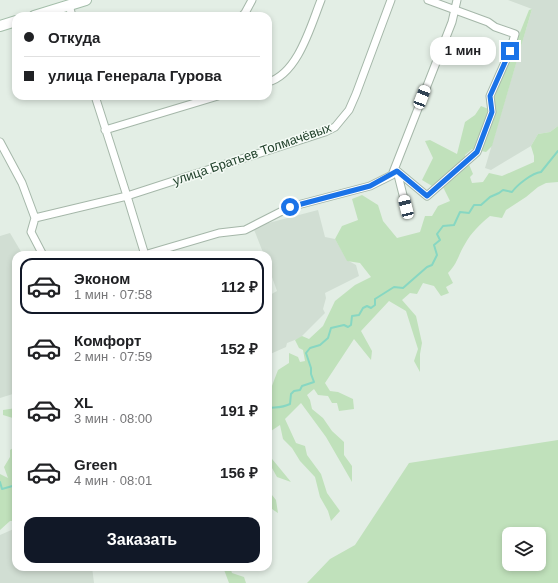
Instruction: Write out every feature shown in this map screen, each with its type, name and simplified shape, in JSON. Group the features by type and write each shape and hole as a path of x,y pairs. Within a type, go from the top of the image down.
{"main road":[{"path":"47,12 86,0"},
{"path":"0,26 12,22"}],"street":[{"path":"246,12 252,0"},
{"path":"272,81 282,74 300,53 321,0"},
{"name":"улица Братьев Толмачёвых","path":"35,218 127,196 325,132 336,127 349,110 356,94 391,0"},
{"path":"394,173 427,196 477,152 492,112 490,96 510,51 515,34 495,27 488,22 428,0"},
{"path":"406,207 394,173 452,22 457,0"},
{"path":"69,5 71,12"},
{"path":"96,100 143,251"},
{"path":"105,130 205,100"},
{"path":"0,142 22,184 35,218 31,232 41,251"},
{"path":"158,251 219,233 245,230 290,207 370,186 394,173"}],"shaded area":[{"path":"508,0 558,0 558,126 550,132 538,134 531,146 491,170 485,168 532,9"},
{"path":"318,210 325,237 335,239 347,260 356,265 359,276 325,293 326,298 323,309 325,313 300,338 287,343 286,347 272,353 272,294 277,291 272,277 272,251 262,251 253,227"},
{"path":"10,233 21,251 12,251 12,394 0,398 0,236"},
{"path":"12,530 12,571 92,571 94,583 0,583 0,535"}],"green space":[{"path":"532,9 492,146 486,152 472,149 465,155 473,174 470,177 472,183 483,182 489,173 502,176 534,162 531,146 538,134 550,132 558,126 558,182 546,183 538,187 506,210 502,218 490,216 479,225 467,240 456,262 448,273 453,283 446,287 449,293 441,296 434,286 423,283 417,294 410,293 402,300 416,316 422,343 420,354 420,372 414,361 418,349 406,311 389,301 361,331 372,351 371,360 354,339 325,383 330,391 338,392 353,399 354,409 339,411 337,403 332,403 328,396 318,395 314,389 307,395 312,409 323,418 332,431 344,442 344,455 352,466 352,482 326,437 301,403 285,419 296,443 305,446 307,455 321,474 327,493 340,511 331,521 328,511 320,497 315,477 283,439 280,425 272,430 272,386 278,370 289,363 289,353 298,357 300,362 305,361 303,350 299,348 295,340 302,336 309,339 323,326 335,301 355,285 371,277 360,263 347,261 335,239 342,226 358,220 352,199 362,195 378,205 383,221 397,238 420,232 425,216 432,216 438,206 450,201 440,181 432,186 422,180 433,158 425,141 430,140 457,154 465,122 475,115 481,106 491,110 490,96 513,41 519,35 529,10"},
{"path":"12,409 12,418 3,415 3,410"},
{"path":"558,440 558,583 307,583 330,559 355,545 409,463"},
{"path":"12,449 12,521 0,530 0,474 8,478 4,467 10,457 10,450"},
{"path":"272,459 291,482 277,477 272,468"},
{"path":"272,495 276,500 278,513 272,509"},
{"path":"224,571 231,571 232,573 244,577 246,583 229,583"}],"waterway":[{"path":"272,408 282,407 290,404 291,394 294,391 300,390 302,386 314,382 306,353 310,348 320,345 328,338 331,328 344,325 348,327 351,325 352,316 359,315 363,308 367,306 371,308 375,305 375,299 394,287 403,288 427,267 432,265 437,255 434,245 440,240 437,234 443,226 454,225 460,212 469,213 474,205 481,205 490,197 503,190 512,192 525,180 541,172 558,151"},
{"path":"0,482 2,489 12,486"}],"route":[{"path":"290,207 370,186 397,171 427,196 477,152 492,112 490,96 510,51"}]}
